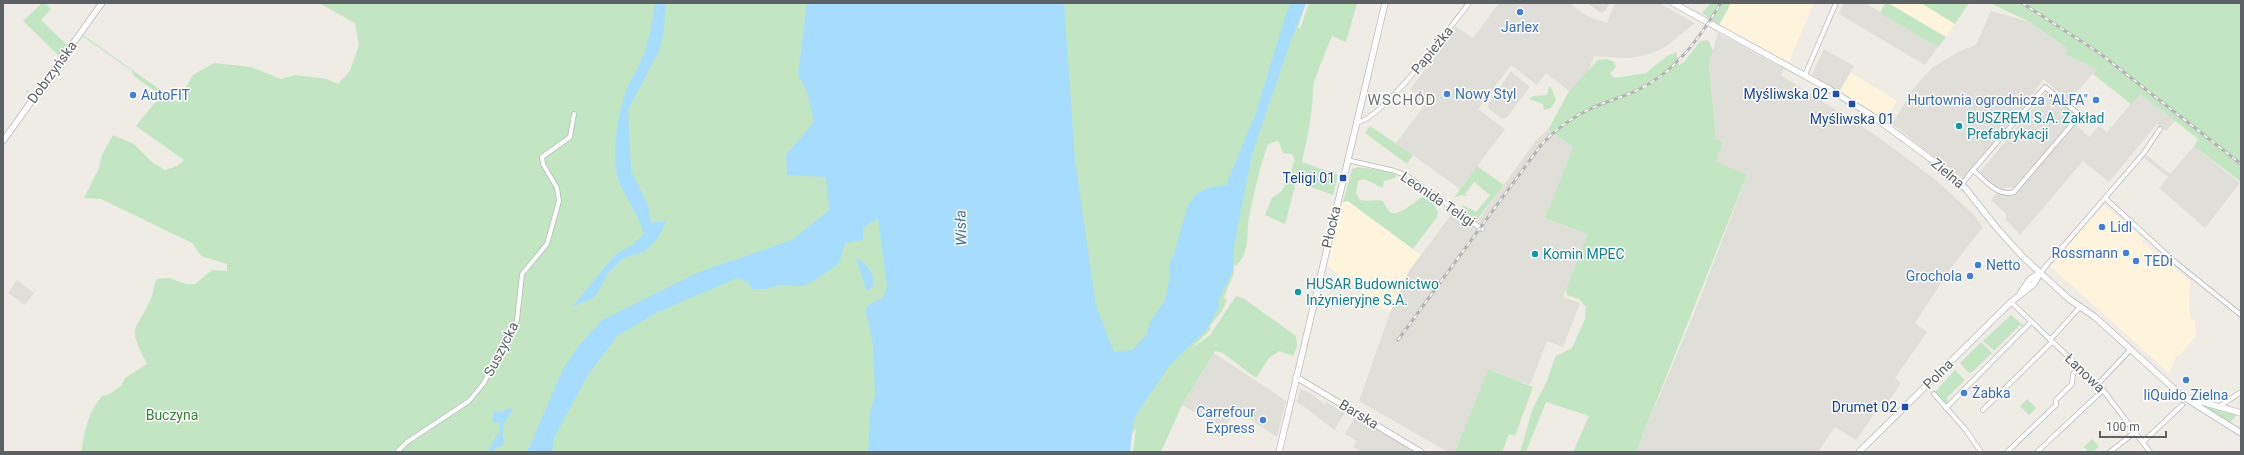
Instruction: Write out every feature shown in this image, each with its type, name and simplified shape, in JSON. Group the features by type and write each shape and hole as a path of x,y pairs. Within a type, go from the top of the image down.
{"street":[{"name":"Dobrzyńska","path":"3,141 102,3"},
{"name":"Płocka","path":"1279,452 1385,3"},
{"name":"Papieżka","path":"1356,122 1366,120 1408,80 1469,3"},
{"name":"Zielna","path":"1673,3 1805,75 1885,125 1962,184 2004,236 2040,273 2069,299 2081,306 2182,396 2197,403 2241,433"},
{"path":"1805,75 1836,3"},
{"path":"1962,184 1973,170 2045,87 2080,115 2014,192 2006,194 1999,192 1973,170"},
{"name":"Suszycka","path":"397,452 407,442 469,402 483,384 509,338 517,320 522,274 547,244 559,201 557,188 543,164 542,157 570,137 573,130 574,114"},
{"name":"Polna","path":"1859,452 2010,302 2034,284 2040,273 2144,154 2160,129"},
{"name":"Leonida Teligi","path":"1347,160 1395,171 1407,176 1482,229"},
{"path":"2105,198 2175,262 2241,315"},
{"name":"Łanowa","path":"2010,302 2098,384 2150,452"},
{"path":"1983,410 2051,341 2081,306"},
{"path":"1946,408 2031,322"},
{"path":"2098,384 2131,349"},
{"path":"2007,452 2056,405 2056,400 2072,384 2073,374 2079,367"},
{"name":"Barska","path":"1296,377 1421,452"},
{"path":"2037,452 2103,390"},
{"path":"2220,406 2241,392"},
{"path":"1934,394 1981,452"},
{"name":"Zielna","path":"2197,403 2220,406 2241,413"},
{"path":"2143,442 2182,405"},
{"path":"2110,452 2135,432"}],"shaded area":[{"path":"1499,3 1569,3 1587,16 1607,23 1615,3 1659,3 1695,23 1664,48 1646,55 1629,58 1594,56 1582,88 1569,91 1546,73 1537,85 1511,65 1478,109 1505,129 1460,189 1396,143 1427,102 1410,89 1454,32 1455,26 1473,38"},
{"path":"1587,3 1609,3 1606,10 1601,13"},
{"path":"1731,3 1814,3 1789,62 1719,25"},
{"path":"1844,3 1865,3 1938,47 1925,65 1839,14"},
{"path":"1888,3 1921,3 1955,24 1946,37"},
{"path":"1991,11 2030,22 2067,48 2065,54 2097,69 2069,100 2043,79 2033,94 1963,179 1892,124 1913,89 1932,68 1958,52 1976,45"},
{"path":"1718,33 1784,69 1781,75 1877,136 1936,180 1973,214 1983,227 1953,265 1915,323 1927,332 1895,378 1901,383 1889,401 1885,399 1856,440 1835,427 1818,452 1636,452 1695,311 1747,176 1716,162 1723,142 1716,139 1709,63"},
{"path":"1824,49 1854,66 1839,92 1812,75"},
{"path":"1511,71 1530,87 1506,118 1502,119 1489,109 1488,105"},
{"path":"1850,72 1897,101 1885,120 1839,92"},
{"path":"2047,91 2078,116 2015,187 1999,189 1980,172"},
{"path":"2140,93 2175,121 2166,131 2157,124 2109,182 2083,161 2020,235 2006,220 2006,214 1991,200 1997,193 2012,196 2074,123 2089,137 2099,126 2107,132"},
{"path":"1548,130 1573,147 1545,218 1588,234 1563,297 1580,303 1563,347 1547,341 1530,385 1488,369 1455,452 1448,452 1359,401 1390,313 1409,271 1454,211 1457,213 1461,208 1478,221 1537,139"},
{"path":"2194,146 2240,183 2205,228 2159,188 2168,177 2144,158 2146,155 2170,174"},
{"path":"1347,201 1421,255 1409,271 1390,313 1327,266 1343,202"},
{"path":"2104,205 2144,239 2142,242 2190,281 2189,307 2191,318 2195,321 2196,336 2179,356 2177,355 2169,373 2050,266"},
{"path":"17,280 34,293 25,305 8,293"},
{"path":"1214,353 1286,401 1277,437 1235,410 1224,429 1182,405"},
{"path":"1300,389 1312,394 1324,404 1327,402 1345,413 1334,430 1302,405 1297,403"},
{"path":"1357,414 1420,452 1362,452 1353,447 1357,441 1345,434"}],"green space":[{"path":"42,3 45,3 51,9 41,20 66,44 72,38 57,59 58,55 23,21"},
{"name":"Buczyna","path":"319,3 1306,3 1298,27 1300,29 1309,3 1357,3 1346,42 1332,36 1318,71 1313,89 1311,116 1302,162 1338,175 1333,195 1296,182 1285,224 1265,215 1272,198 1282,191 1295,160 1292,154 1283,153 1279,142 1277,141 1268,144 1260,169 1250,213 1246,247 1241,260 1236,266 1234,264 1234,273 1224,297 1227,300 1222,311 1210,326 1211,329 1192,348 1210,335 1236,296 1243,298 1296,336 1297,346 1293,356 1279,351 1268,359 1257,377 1253,376 1223,353 1215,351 1182,405 1161,452 1133,452 1136,427 1127,444 1126,452 81,452 90,415 97,402 102,396 108,395 121,386 125,378 147,364 136,341 135,334 138,323 152,296 157,279 169,278 186,284 195,284 212,270 227,271 227,264 201,256 192,243 101,199 84,198 99,168 102,155 113,135 134,144 153,163 165,170 177,166 184,160 136,126 157,100 154,96 156,92 134,76 132,71 81,35 82,34 177,102 193,75 214,63 251,67 281,79 295,75 327,79 338,84 350,71 359,45 355,23"},
{"path":"1711,3 1731,3 1719,25 1702,13"},
{"path":"1885,3 1888,3 1946,37 1938,47 1880,13"},
{"path":"1921,3 1969,3 1955,24"},
{"path":"1990,3 2241,3 2241,182 2194,146 2198,139 2141,94 2131,104 2093,74 2097,69 2065,54 2067,48 2030,22"},
{"path":"1708,40 1713,51 1709,63 1716,139 1723,142 1716,162 1747,175 1636,452 1573,452 1589,416 1546,402 1526,452 1520,452 1533,408 1547,381 1554,360 1556,356 1572,348 1585,319 1586,307 1579,299 1567,295 1566,289 1588,234 1545,218 1573,147 1548,130 1569,91 1598,60 1607,59 1614,62 1616,67 1610,74 1615,78 1646,73 1667,56 1676,52 1679,65 1685,61 1700,41"},
{"path":"1549,87 1551,87 1556,100 1551,108 1544,110 1543,104 1529,99 1533,96 1547,95"},
{"path":"1370,126 1413,155 1407,164 1365,133"},
{"path":"1477,166 1504,185 1476,221 1461,208 1463,205 1476,212 1490,195 1474,182 1465,194 1467,196 1460,195 1454,198"},
{"path":"1358,167 1392,172 1396,175 1395,178 1384,181 1383,187 1364,179 1358,181 1356,193 1360,200 1383,201 1389,211 1393,213 1402,211 1423,196 1432,201 1438,212 1437,217 1413,249 1348,201 1343,202 1352,169"},
{"path":"2011,315 2024,326 2023,327 2020,325 1994,351 1983,341"},
{"path":"1981,342 1992,353 1972,372 1969,373 1960,363"},
{"path":"1488,369 1533,387 1515,436 1509,434 1502,452 1455,452"},
{"path":"1955,370 1965,380 1947,398 1948,401 1945,404 1935,392"},
{"path":"2027,399 2036,408 2029,415 2020,406"},
{"path":"2199,403 2238,413 2230,423"},
{"path":"2092,439 2099,446 2093,452 2089,452 2084,447"}],"water":[{"path":"655,3 666,3 664,30 659,51 628,110 631,170 648,205 651,223 667,221 656,241 644,252 624,258 609,272 595,297 572,307 615,255 633,244 644,234 639,220 618,179 615,145 624,96 640,64 645,50"},
{"name":"Wisła","path":"807,3 1064,3 1075,160 1096,306 1114,352 1132,350 1147,334 1149,324 1165,300 1170,275 1169,264 1174,254 1188,205 1195,195 1208,188 1226,185 1257,110 1286,13 1292,3 1306,3 1291,40 1252,154 1234,246 1233,270 1218,302 1220,306 1206,330 1171,364 1137,413 1133,424 1130,452 868,452 870,412 875,395 873,344 865,309 873,302 883,298 887,287 878,218 863,228 863,240 845,243 839,263 814,281 803,286 781,285 766,289 752,289 748,282 737,278 656,313 617,336 588,375 554,438 552,452 527,452 564,367 579,345 602,320 699,272 792,240 829,210 826,177 787,175 786,155 814,122 807,92 798,74"},
{"path":"856,258 864,263 870,270 873,280 871,289 866,289"},
{"path":"509,408 513,410 504,424 504,442 502,446 495,448 494,452 488,452 497,434 500,433 500,422 494,423 492,418 494,412 502,412"}],"railway":[{"path":"1398,340 1541,145 1571,119 1598,106 1638,90 1664,73 1686,53 1721,3"},
{"path":"2022,3 2098,52 2241,164"}],"place":[{"name":"Jarlex","path":"1520,12"},
{"name":"Nowy Styl","path":"1447,94"},
{"name":"Myśliwska 02","path":"1836,94"},
{"name":"AutoFIT","path":"133,95"},
{"name":"Hurtownia ogrodnicza \"ALFA\"","path":"2096,100"},
{"name":"Myśliwska 01","path":"1852,104"},
{"name":"BUSZREM S.A. Zakład Prefabrykacji","path":"1959,126"},
{"name":"Teligi 01","path":"1343,178"},
{"name":"Lidl","path":"2102,227"},
{"name":"Rossmann","path":"2126,253"},
{"name":"Komin MPEC","path":"1535,254"},
{"name":"TEDi","path":"2136,261"},
{"name":"Netto","path":"1978,265"},
{"name":"Grochola","path":"1970,276"},
{"name":"HUSAR Budownictwo Inżynieryjne S.A.","path":"1298,292"},
{"name":"liQuido Zielna","path":"2186,380"},
{"name":"Żabka","path":"1964,393"},
{"name":"Drumet 02","path":"1905,407"},
{"name":"Carrefour Express","path":"1263,420"}],"district":[{"name":"WSCHÓD","path":"1402,100"}]}
